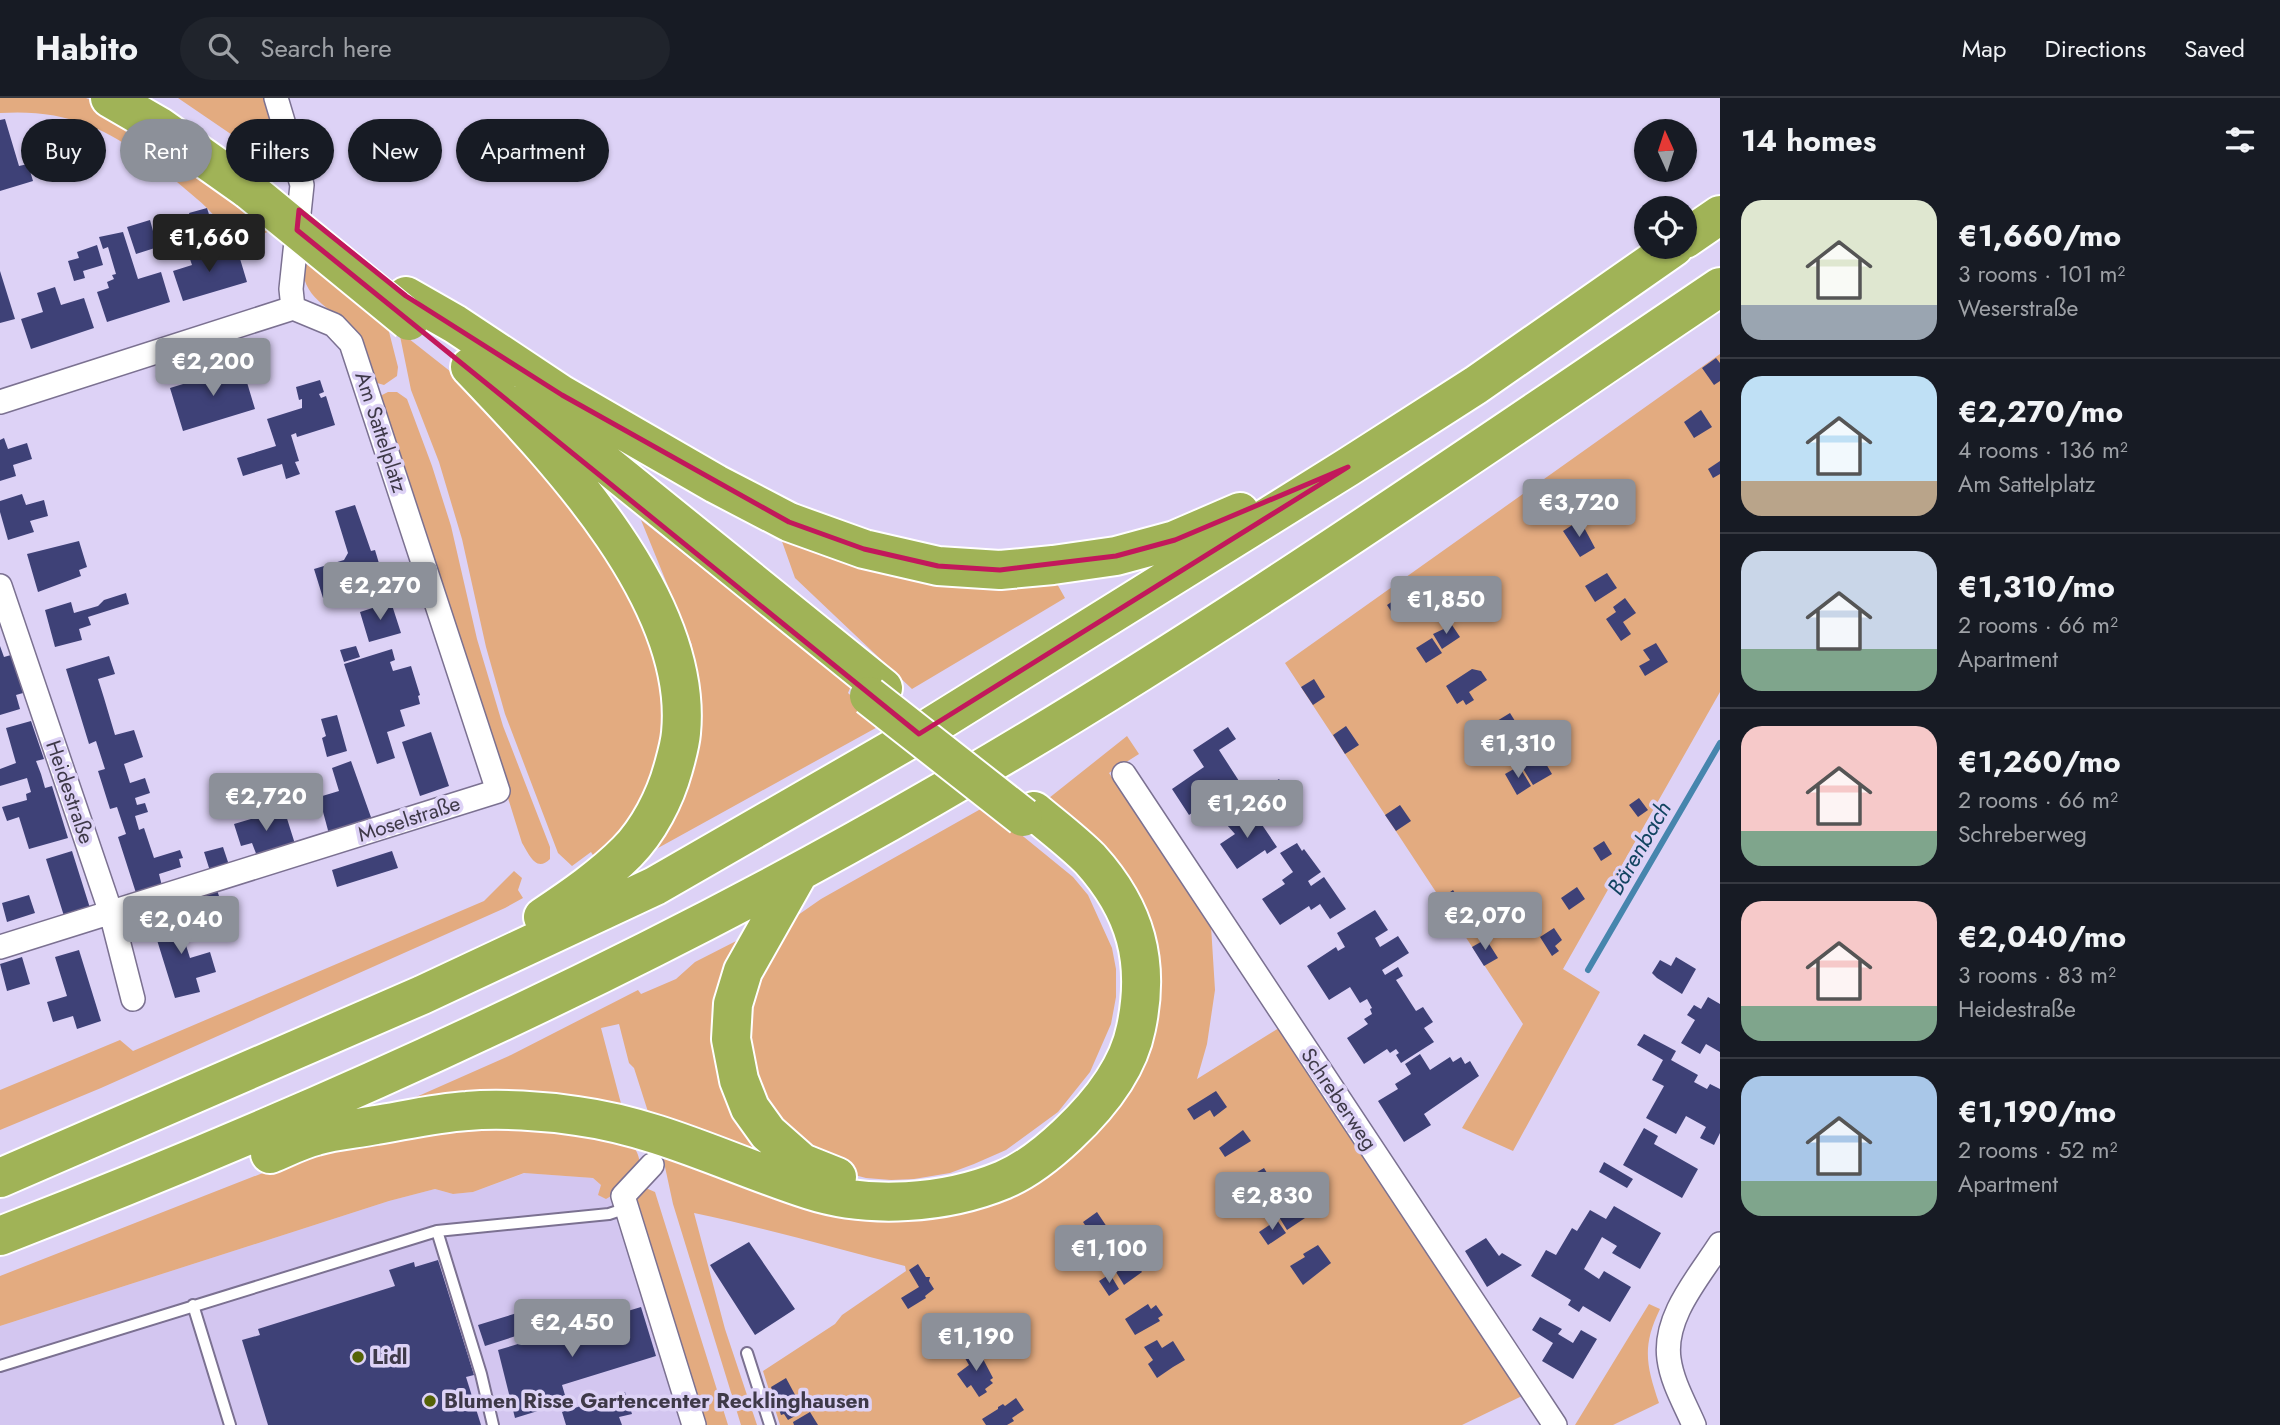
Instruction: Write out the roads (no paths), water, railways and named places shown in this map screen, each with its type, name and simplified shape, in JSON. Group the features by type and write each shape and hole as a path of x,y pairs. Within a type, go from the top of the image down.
{"highway":[{"path":"110,98 226,166"},
{"path":"151,98 171,108 226,159"},
{"path":"251,182 407,308 455,342 876,692"},
{"path":"1697,231 1720,215"},
{"path":"0,1178 422,995 667,879 919,733 1348,467 1476,385 1657,259"},
{"path":"0,1236 128,1186 362,1087 590,979 799,872 1046,731 1266,592 1720,287"},
{"path":"407,308 470,367 560,464 608,529 641,578 659,614 675,661 681,711 681,733 666,792 629,850 586,888 422,995"},
{"path":"407,308 455,324 562,395 716,484 789,522 864,549 938,566 1000,570 1116,556 1175,540 1348,467"},
{"path":"128,1186 220,1174 316,1136 468,1111 575,1115 645,1141 812,1191 848,1198 894,1201 958,1194 1003,1180 1034,1164 1056,1146 1089,1114 1119,1071 1134,1040 1141,1004 1143,971 1135,931 1112,887 1088,858 1029,814 470,367"},
{"path":"799,872 743,971 733,1004 731,1039 739,1080 750,1108 768,1133 802,1163 840,1178 875,1185 925,1185 976,1174 1014,1159 1042,1140 1065,1119 1088,1091 1107,1060 1124,1012 1123,961 1111,918 1091,880 1029,814"}],"street":[{"path":"0,402 293,308 291,289 302,185 276,98"},
{"name":"Am Sattelplatz","path":"293,308 334,325 351,343 498,791"},
{"name":"Heidestraße","path":"0,586 111,913 133,999"},
{"name":"Schreberweg","path":"1124,774 1555,1425"},
{"name":"Moselstraße","path":"0,947 498,791"},
{"path":"645,1141 623,1196 694,1425"},
{"path":"1693,1425 1672,1373 1668,1358 1668,1334 1679,1308 1720,1244"}],"lane":[{"path":"0,1366 437,1231 609,1214 627,1208"},
{"path":"437,1231 481,1374 493,1425"},
{"path":"193,1305 230,1425"},
{"path":"747,1353 770,1425"}],"waterway":[{"name":"Bärenbach","path":"1588,970 1720,743"}],"place":[{"name":"Lidl","path":"358,1357"},
{"name":"Blumen Risse Gartencenter Recklinghausen","path":"430,1401"}]}
